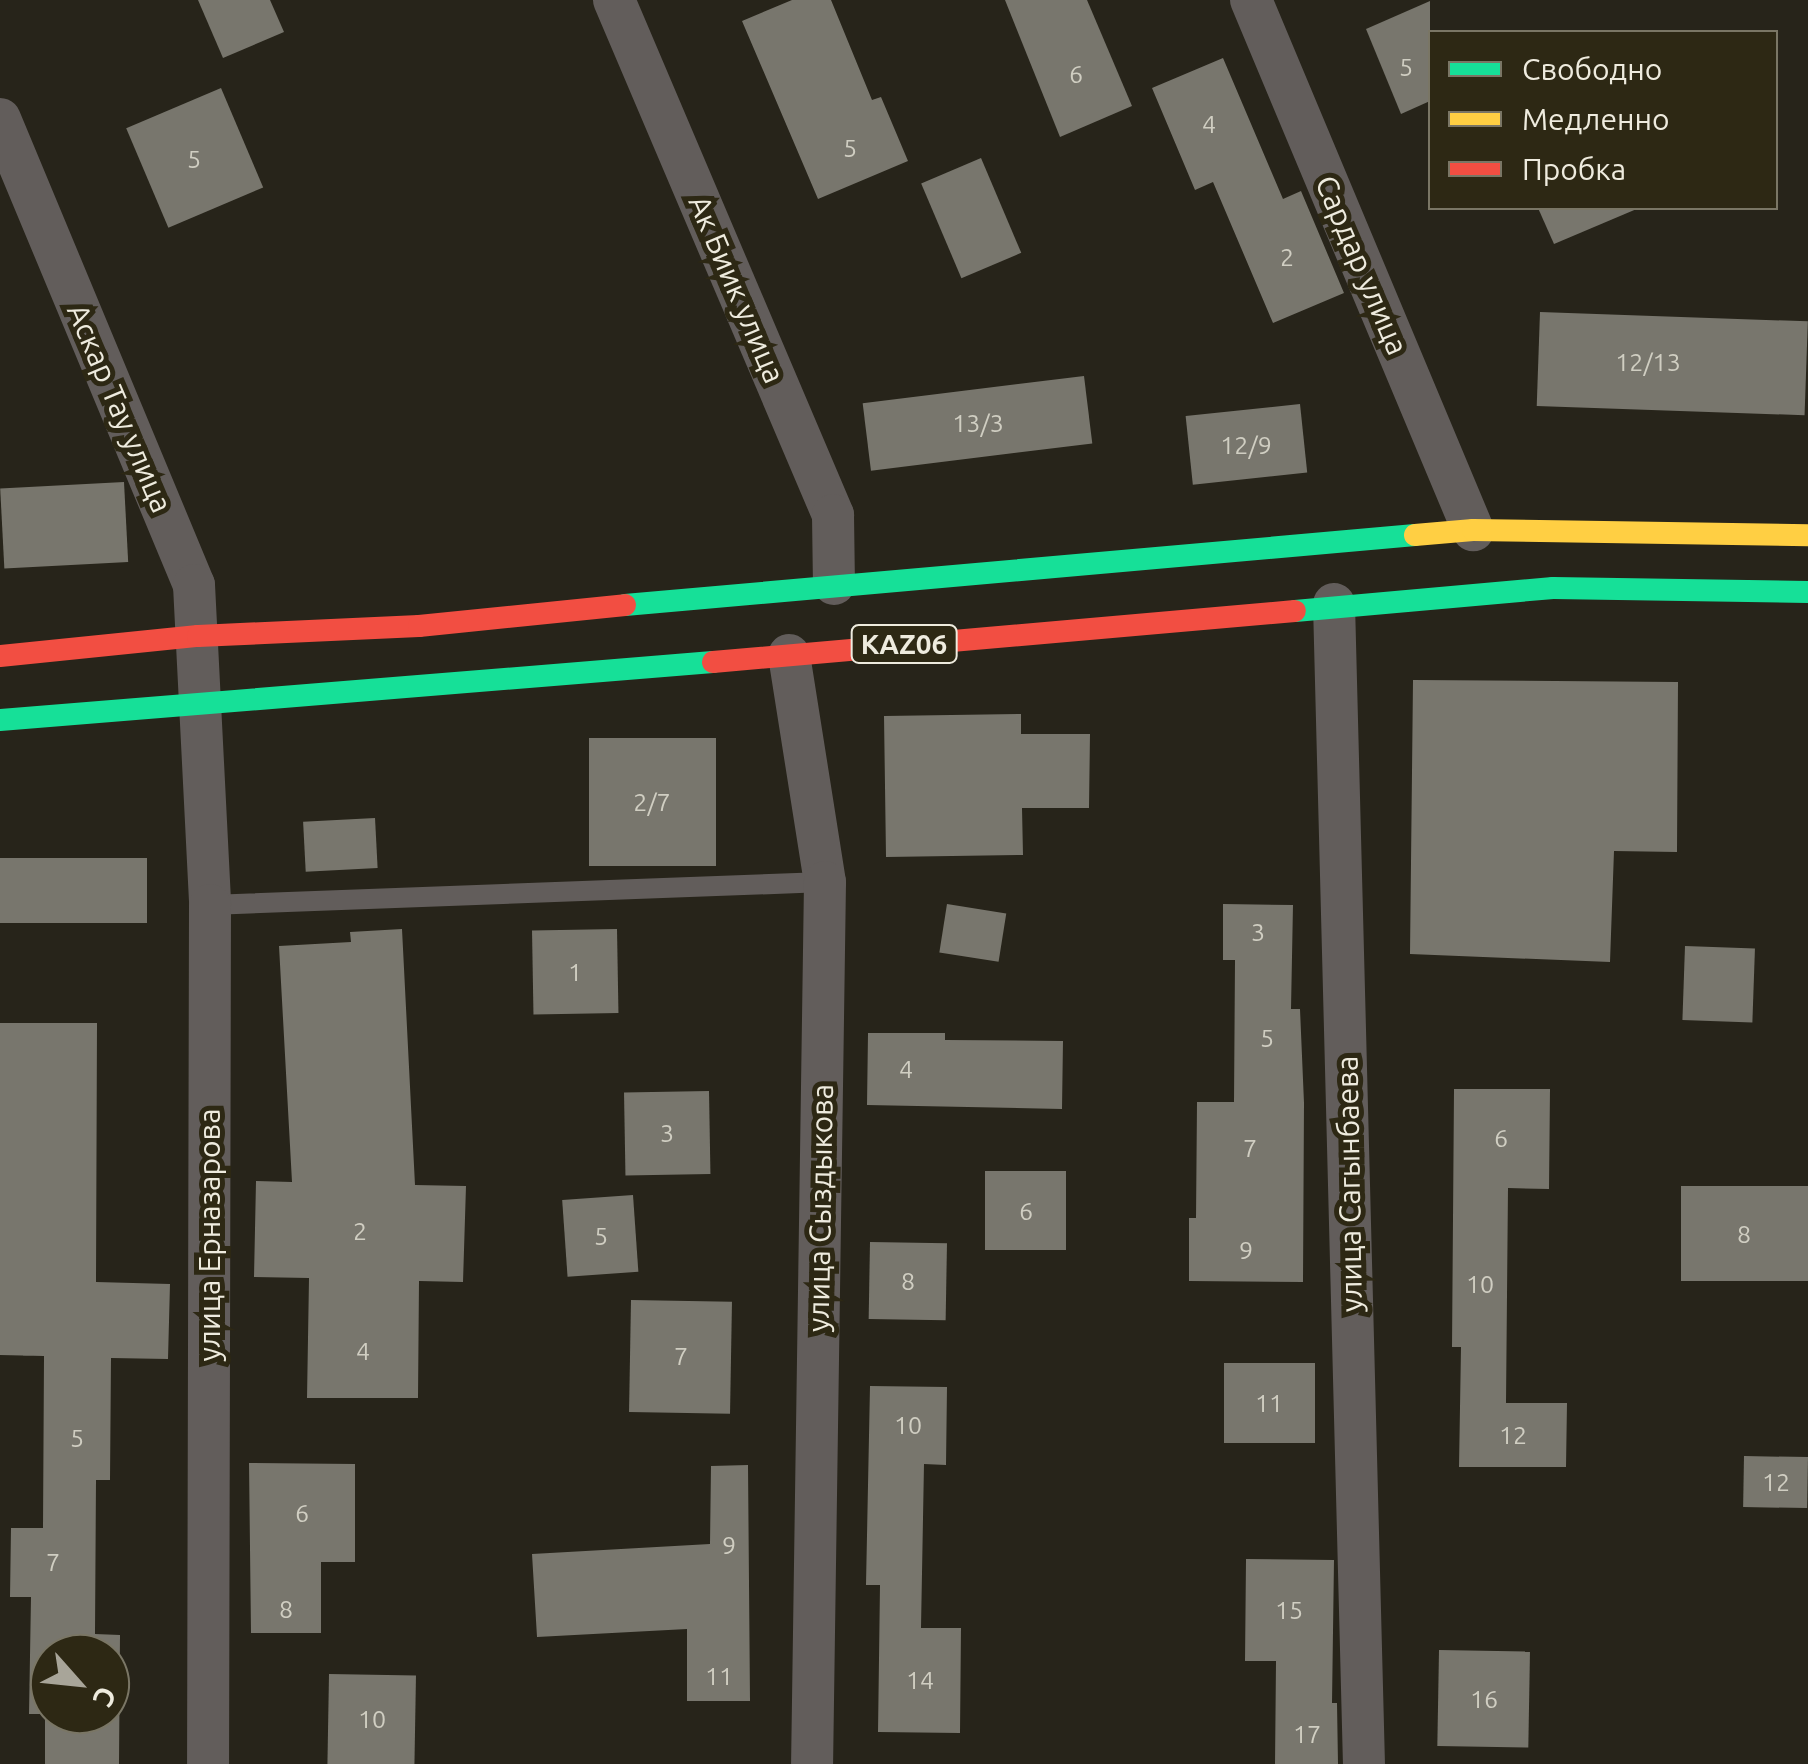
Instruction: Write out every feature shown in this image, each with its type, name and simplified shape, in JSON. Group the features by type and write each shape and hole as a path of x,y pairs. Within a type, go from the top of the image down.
{"highway":[{"name":"KАZ06","path":"0,656 198,636 418,626 834,584 1474,530 1808,535"},
{"name":"KАZ06","path":"0,720 1553,588 1808,592"}],"street":[{"name":"Ак Биик улица","path":"614,0 833,515 834,584"},
{"name":"Сардар улица","path":"1252,0 1474,530"},
{"name":"Аскар Тау улица","path":"0,120 194,585 199,706"},
{"name":"улица Сагынбаева","path":"1334,604 1364,1764"},
{"name":"улица Сыздыкова","path":"788,655 825,882 812,1764"},
{"name":"улица Ерназарова","path":"199,706 210,905 208,1764"}],"lane":[{"path":"210,905 825,882"}],"building":[{"path":"198,0 270,0 284,32 223,58"},
{"path":"792,0 831,0 872,100 881,97 908,161 818,199 742,21"},
{"path":"1005,0 1087,0 1132,106 1060,137"},
{"path":"1430,1 1428,102 1401,114 1366,29"},
{"path":"1223,58 1283,199 1301,191 1344,293 1273,323 1213,182 1195,190 1152,88"},
{"path":"221,88 263,187 168,228 126,128"},
{"path":"981,158 1021,253 961,278 921,183"},
{"path":"1539,210 1634,210 1554,244"},
{"path":"1540,312 1808,321 1805,415 1537,406"},
{"path":"1084,376 1092,443 871,471 863,403"},
{"path":"1300,404 1307,473 1193,485 1186,416"},
{"path":"124,482 128,562 4,568 0,488"},
{"path":"1413,680 1678,682 1677,852 1614,851 1610,962 1410,954"},
{"path":"1021,714 1021,734 1090,734 1089,808 1022,808 1023,855 886,857 884,716"},
{"path":"589,738 716,738 716,866 589,866"},
{"path":"375,818 378,868 306,872 303,822"},
{"path":"0,858 147,858 147,923 0,923"},
{"path":"947,904 1006,913 999,962 939,952"},
{"path":"1223,904 1293,905 1291,1009 1300,1009 1304,1103 1303,1282 1189,1281 1189,1218 1196,1218 1197,1102 1234,1102 1235,960 1223,960"},
{"path":"402,929 415,1185 466,1186 463,1282 419,1281 418,1398 307,1398 309,1278 254,1277 256,1181 292,1182 279,946 351,942 350,932"},
{"path":"617,929 618,1013 533,1014 532,930"},
{"path":"1685,946 1755,948 1752,1022 1682,1020"},
{"path":"0,1023 97,1023 96,1282 170,1284 168,1359 111,1358 110,1480 96,1480 95,1634 30,1634 31,1597 10,1597 11,1528 43,1528 44,1356 0,1355"},
{"path":"868,1033 945,1033 945,1040 1063,1041 1062,1109 867,1105"},
{"path":"1454,1089 1550,1089 1549,1189 1508,1188 1506,1403 1567,1403 1566,1467 1459,1467 1461,1347 1452,1347"},
{"path":"709,1091 710,1174 625,1175 624,1092"},
{"path":"985,1171 1066,1171 1066,1250 985,1250"},
{"path":"1681,1186 1808,1186 1808,1281 1681,1281"},
{"path":"633,1195 638,1272 568,1277 562,1200"},
{"path":"870,1242 947,1243 946,1320 869,1319"},
{"path":"631,1300 732,1302 730,1414 629,1412"},
{"path":"1224,1363 1315,1363 1315,1443 1224,1443"},
{"path":"870,1386 947,1387 946,1465 924,1464 921,1628 961,1628 960,1733 878,1732 880,1585 866,1585"},
{"path":"1744,1456 1808,1457 1807,1508 1743,1507"},
{"path":"249,1463 355,1464 355,1562 321,1562 321,1633 251,1633"},
{"path":"748,1465 750,1701 687,1701 687,1629 537,1637 532,1554 710,1544 711,1466"},
{"path":"1246,1559 1334,1560 1332,1703 1337,1703 1338,1764 1275,1764 1276,1661 1245,1661"},
{"path":"1439,1650 1530,1652 1528,1748 1437,1746"},
{"path":"329,1674 416,1676 414,1764 327,1764"},
{"path":"45,1734 119,1734 119,1764 45,1764"}],"traffic: fast":[{"path":"625,605 1415,535"},
{"path":"1295,611 1553,588 1808,592"},
{"path":"0,720 713,662"}],"traffic: slow":[{"path":"1415,535 1473,530 1808,535"}],"traffic: jam":[{"path":"0,656 198,636 419,626 625,605"},
{"path":"713,662 1295,611"}]}
